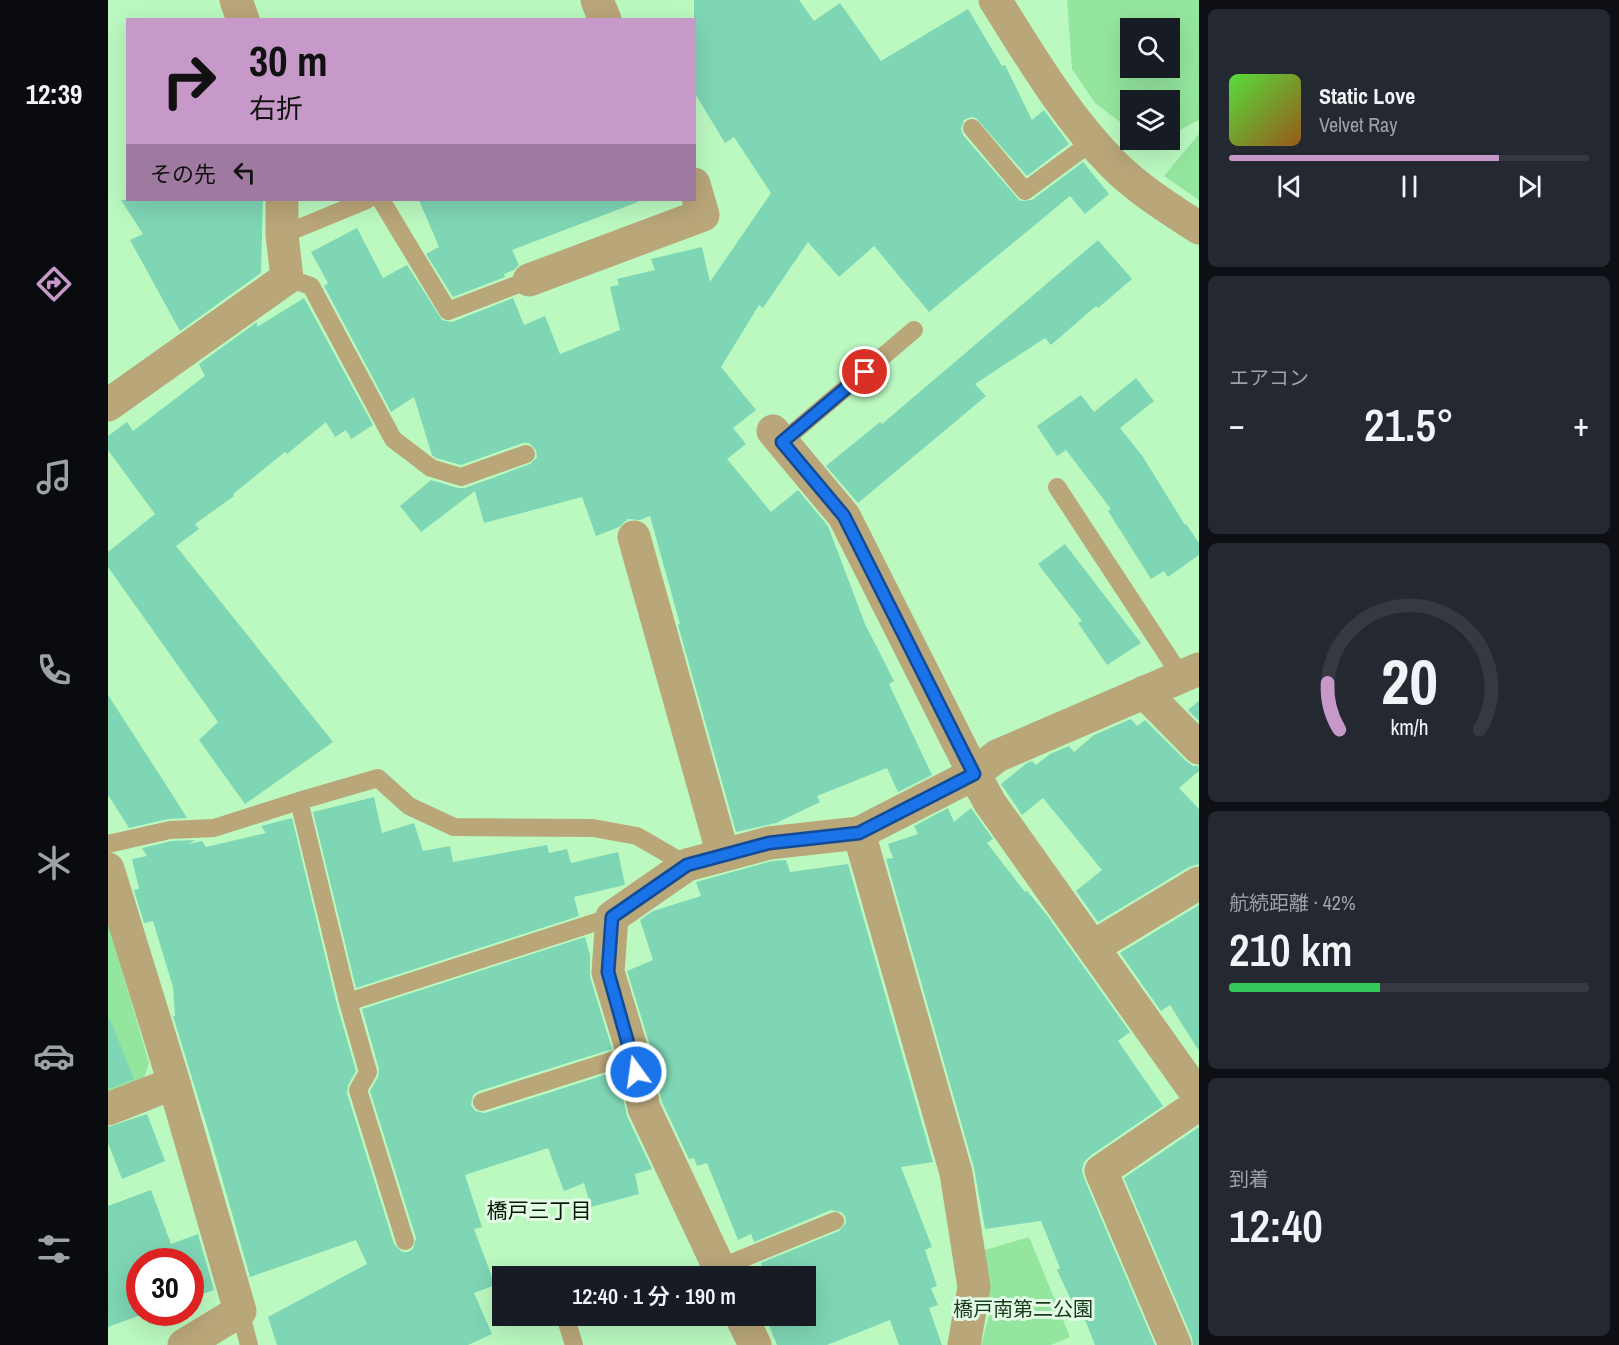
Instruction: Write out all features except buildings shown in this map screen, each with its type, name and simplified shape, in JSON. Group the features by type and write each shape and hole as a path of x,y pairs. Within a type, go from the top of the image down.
{"street":[{"path":"236,0 242,18"},
{"path":"597,0 604,18"},
{"path":"995,0 1043,77 1114,165 1158,201 1199,228"},
{"path":"529,280 703,215 696,191"},
{"path":"108,405 287,278 282,235 282,201"},
{"path":"777,436 844,516 990,803 1199,1097"},
{"path":"634,537 723,855"},
{"path":"718,1266 644,1108 633,1054 608,972 612,917 687,865 769,843 859,833 974,774 997,756 1190,673"},
{"path":"1144,692 1199,748"},
{"path":"859,833 956,1173 974,1287 964,1345"},
{"path":"108,869 174,1083 240,1311 184,1345"},
{"path":"1093,947 1199,883"},
{"path":"108,1109 174,1083"},
{"path":"1175,1345 1101,1171 1199,1104"},
{"path":"746,1326 755,1345"}],"lane":[{"path":"972,128 1025,191 1093,141"},
{"path":"282,235 365,201"},
{"path":"382,201 448,311 529,280"},
{"path":"287,278 311,286 393,439 431,468 461,477 526,454"},
{"path":"777,436 914,330"},
{"path":"1057,487 1190,673"},
{"path":"108,844 170,831 214,828 378,778 409,806 454,826 593,828 637,836 687,865"},
{"path":"299,801 348,1002 368,1072 358,1090 405,1241"},
{"path":"348,1002 612,917"},
{"path":"482,1102 633,1054"},
{"path":"734,1266 835,1221"},
{"path":"240,1311 249,1345"},
{"path":"568,1326 574,1345"}],"green space":[{"path":"1067,0 1199,0 1199,120 1180,130 1180,90 1120,90 1120,122 1095,103 1072,69"},
{"path":"1199,134 1199,200 1164,176"},
{"path":"108,923 149,1063 142,1083 108,1096"},
{"name":"橋戸南第二公園","path":"1029,1237 1070,1337 1051,1345 981,1345 990,1312 985,1250"}],"district":[{"name":"橋戸三丁目","path":"539,1211"}],"route":[{"path":"636,1072 633,1054 608,972 612,917 687,865 769,843 859,833 974,774 844,516 782,442 865,372"}]}
